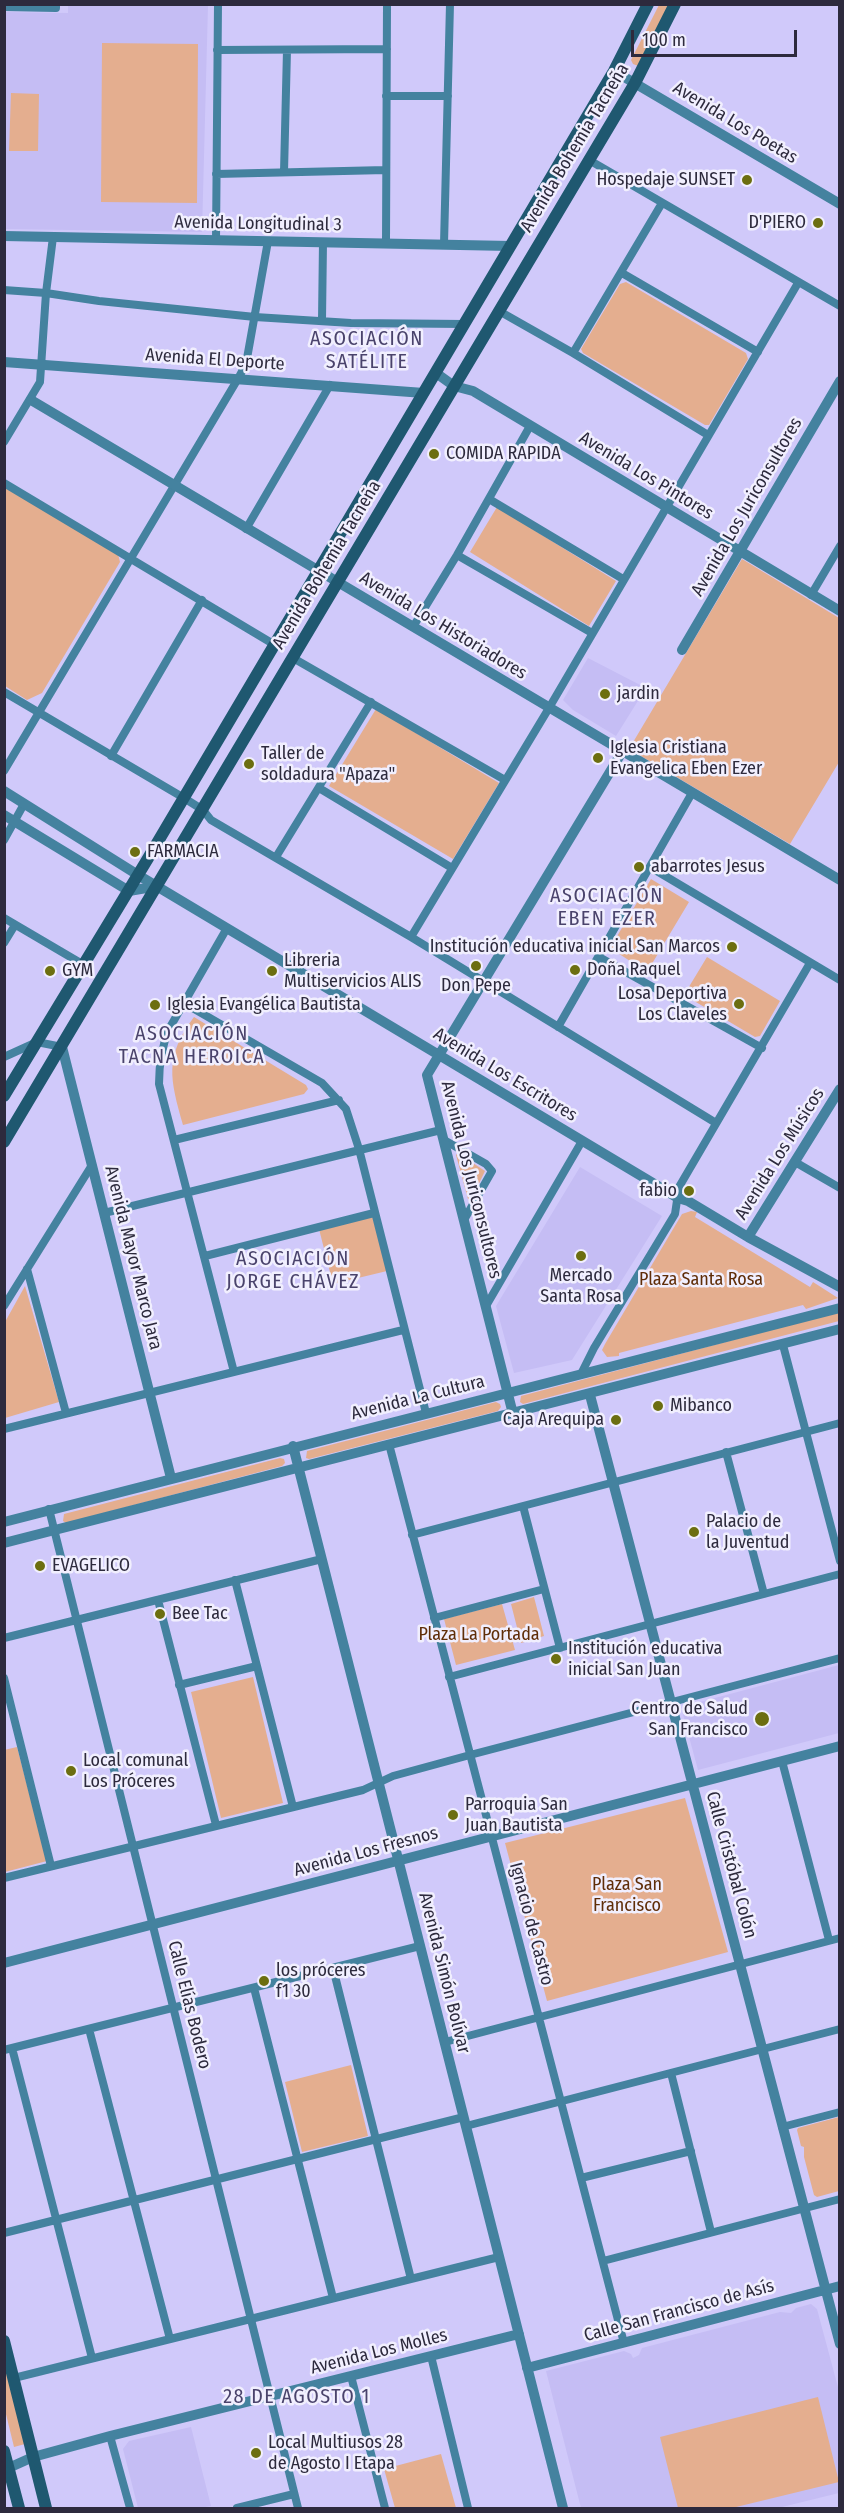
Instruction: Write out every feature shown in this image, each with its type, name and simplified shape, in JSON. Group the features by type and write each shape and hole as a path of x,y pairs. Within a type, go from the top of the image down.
{"main road":[{"name":"Avenida Bohemia Tacneña","path":"4,1096 129,891 465,324 614,71 648,4"},
{"name":"Avenida Bohemia Tacneña","path":"4,1142 635,83 675,4"},
{"path":"4,2341 46,2508"},
{"path":"4,2451 7,2470 19,2508"}],"street":[{"path":"4,7 56,8 56,4"},
{"path":"216,240 218,4"},
{"path":"386,243 387,4"},
{"path":"444,244 450,4"},
{"path":"217,50 387,49"},
{"path":"284,172 287,50"},
{"name":"Avenida Los Poetas","path":"614,71 840,204"},
{"path":"386,96 448,96"},
{"path":"589,160 840,306"},
{"path":"216,174 386,170"},
{"path":"573,353 662,203"},
{"name":"Avenida Longitudinal 3","path":"4,236 510,246"},
{"path":"4,442 40,382 46,293 53,237"},
{"path":"4,771 246,364 268,241"},
{"path":"322,320 323,242"},
{"path":"622,273 758,352"},
{"path":"411,937 549,708 798,283"},
{"path":"4,290 255,317 351,323 465,324"},
{"path":"499,312 573,353 708,435"},
{"name":"Avenida El Deporte","path":"4,362 239,377 424,393"},
{"name":"Avenida Los Pintores","path":"436,373 454,386 473,391 840,611"},
{"name":"Avenida Los Juriconsultores","path":"682,650 840,381"},
{"path":"246,529 330,385"},
{"name":"Avenida Los Historiadores","path":"30,399 840,880"},
{"path":"413,627 457,555 530,426"},
{"path":"4,483 132,557 275,645"},
{"path":"489,499 623,579"},
{"path":"811,595 840,546"},
{"path":"457,555 592,633"},
{"path":"111,756 202,600"},
{"path":"293,657 505,780"},
{"path":"4,692 184,798 203,810 212,820 411,937 716,1123"},
{"path":"276,857 371,702"},
{"name":"Avenida Los Juriconsultores","path":"513,1414 427,1076 482,980 622,752"},
{"path":"318,788 393,830 452,868"},
{"name":"Avenida Los Escritores","path":"4,791 138,875 678,1198 688,1201 840,1287"},
{"path":"558,1027 692,793"},
{"path":"4,840 24,804"},
{"path":"4,815 129,891 158,886"},
{"path":"650,867 840,980"},
{"path":"4,918 84,965"},
{"path":"4,943 15,925"},
{"path":"227,928 162,1046 159,1084 234,1372"},
{"path":"599,957 762,1048"},
{"path":"581,1374 594,1348 675,1214 680,1187 810,963"},
{"path":"184,1003 322,1083 339,1100 351,1122 359,1149 426,1413"},
{"path":"4,1057 37,1042 62,1047"},
{"name":"Avenida Mayor Marco Jara","path":"62,1047 171,1478"},
{"name":"Avenida Los Músicos","path":"748,1237 840,1089"},
{"path":"174,1140 339,1100"},
{"path":"104,1213 359,1149 443,1135 486,1164 492,1171 464,1220"},
{"path":"486,1306 582,1141"},
{"path":"795,1162 840,1188"},
{"path":"6,1301 92,1165"},
{"path":"205,1256 374,1213"},
{"path":"27,1269 66,1413"},
{"name":"Avenida La Cultura","path":"4,1522 293,1446 507,1394 840,1308"},
{"path":"4,1429 404,1329"},
{"path":"4,1543 388,1444 590,1395 840,1329"},
{"path":"783,1345 840,1561"},
{"name":"Calle Cristóbal Colón","path":"590,1395 840,2344"},
{"path":"412,1535 840,1423"},
{"name":"Ignacio de Castro","path":"388,1444 624,2343"},
{"name":"Avenida Simón Bolívar","path":"293,1446 563,2508"},
{"path":"726,1452 764,1594"},
{"path":"523,1506 560,1648"},
{"name":"Calle Elías Bodero","path":"49,1509 298,2508"},
{"path":"4,1638 322,1559"},
{"path":"449,1677 840,1574"},
{"path":"235,1580 293,1807"},
{"path":"434,1618 544,1589"},
{"path":"158,1600 216,1825"},
{"path":"4,1878 363,1790 393,1776 840,1658"},
{"path":"179,1685 257,1666"},
{"path":"4,1678 51,1866"},
{"name":"Avenida Los Fresnos","path":"4,1963 840,1746"},
{"path":"782,1761 829,1940"},
{"path":"445,2042 840,1938"},
{"path":"92,2358 8,2049 420,1946"},
{"path":"333,1968 411,2279"},
{"path":"254,1988 333,2298"},
{"path":"89,2029 171,2339"},
{"path":"4,2234 376,2139 561,2102 840,2029"},
{"path":"671,2073 711,2232"},
{"path":"782,2127 840,2112"},
{"path":"581,2178 691,2151"},
{"path":"603,2261 840,2199"},
{"path":"14,2378 499,2257"},
{"name":"Calle San Francisco de Asís","path":"527,2368 840,2286"},
{"name":"Avenida Los Molles","path":"7,2470 33,2457 110,2436 519,2334"},
{"path":"431,2356 468,2508"},
{"path":"351,2376 385,2508"},
{"path":"110,2436 130,2508"},
{"path":"237,2508 294,2494"}],"shaded area":[{"path":"68,4 208,5 202,232 5,229 4,12 68,13"},
{"name":"jardin","path":"588,658 646,688 616,736 573,710 563,700"},
{"name":"Mercado Santa Rosa","path":"580,1167 662,1216 572,1360 514,1373 496,1306"},
{"name":"Centro de Salud San Francisco","path":"839,1665 839,1733 698,1770 681,1707"},
{"path":"811,2304 817,2309 839,2391 839,2493 778,2508 581,2508 546,2371 624,2351 631,2354 633,2358 639,2355 642,2348 780,2312 791,2313 796,2308"},
{"path":"191,2427 211,2506 138,2508 123,2449 129,2441"}],"green space":[{"path":"659,5 672,5 638,66 631,60"},
{"path":"102,43 198,44 197,203 101,202"},
{"path":"11,93 39,94 38,151 9,151"},
{"path":"626,282 746,353 748,359 709,425 705,425 583,353 581,349 620,284"},
{"path":"5,487 118,554 120,562 42,693 27,700 5,686"},
{"path":"497,507 616,581 589,626 470,552"},
{"path":"742,559 839,618 839,762 790,844 629,749"},
{"path":"376,709 499,783 453,859 329,786"},
{"path":"651,879 689,902 647,972 610,948"},
{"path":"707,957 780,1001 760,1036 755,1037 684,995"},
{"path":"194,1017 306,1085 308,1089 304,1094 183,1125 175,1094 172,1069 178,1044"},
{"path":"458,1153 485,1171 471,1200 468,1199 456,1155"},
{"name":"Plaza Santa Rosa","path":"697,1212 695,1217 810,1287 813,1282 838,1298 806,1309 803,1305 619,1353 619,1356 607,1357 602,1350 605,1344 682,1214"},
{"path":"372,1215 387,1271 333,1284 319,1229"},
{"path":"25,1286 59,1402 5,1418 5,1322"},
{"path":"839,1312 839,1321 523,1404 520,1402 521,1396"},
{"path":"496,1402 501,1407 498,1411 306,1458 307,1451"},
{"path":"280,1458 284,1459 285,1463 282,1466 66,1523 63,1521 64,1514"},
{"path":"534,1597 544,1636 521,1643 511,1604"},
{"name":"Plaza La Portada","path":"502,1604 515,1650 456,1665 444,1619"},
{"path":"253,1677 283,1803 221,1818 191,1692"},
{"path":"17,1747 47,1861 5,1872 4,1750"},
{"name":"Plaza San Francisco","path":"685,1798 728,1952 547,2001 505,1843"},
{"path":"351,2065 368,2136 302,2152 285,2082"},
{"path":"839,2117 839,2191 817,2197 814,2195 804,2157 804,2147 801,2146 797,2130"},
{"path":"4,2363 25,2444 14,2447 5,2410"},
{"path":"818,2397 839,2482 732,2508 678,2508 660,2437"},
{"path":"441,2454 456,2508 395,2508 384,2469"}],"place":[{"name":"Hospedaje SUNSET","path":"747,180"},
{"name":"D'PIERO","path":"818,223"},
{"name":"COMIDA RAPIDA","path":"434,454"},
{"name":"jardin","path":"605,694"},
{"name":"Iglesia Cristiana Evangelica Eben Ezer","path":"598,758"},
{"name":"Taller de soldadura \"Apaza\"","path":"249,764"},
{"name":"FARMACIA","path":"135,852"},
{"name":"abarrotes Jesus","path":"639,867"},
{"name":"Institución educativa inicial San Marcos","path":"732,947"},
{"name":"Don Pepe","path":"476,966"},
{"name":"Doña Raquel","path":"575,970"},
{"name":"GYM","path":"50,971"},
{"name":"Libreria Multiservicios ALIS","path":"272,971"},
{"name":"Losa Deportiva Los Claveles","path":"739,1004"},
{"name":"Iglesia Evangélica Bautista","path":"155,1005"},
{"name":"fabio","path":"689,1191"},
{"name":"Mercado Santa Rosa","path":"581,1256"},
{"name":"Mibanco","path":"658,1406"},
{"name":"Caja Arequipa","path":"616,1420"},
{"name":"Palacio de la Juventud","path":"694,1532"},
{"name":"EVAGELICO","path":"40,1566"},
{"name":"Bee Tac","path":"160,1614"},
{"name":"Institución educativa inicial San Juan","path":"556,1659"},
{"name":"Centro de Salud San Francisco","path":"762,1719"},
{"name":"Local comunal Los Próceres","path":"71,1771"},
{"name":"Parroquia San Juan Bautista","path":"453,1815"},
{"name":"los próceres f1 30","path":"264,1981"},
{"name":"Local Multiusos 28 de Agosto I Etapa","path":"256,2453"}],"district":[{"name":"ASOCIACIÓN SATÉLITE","path":"367,350"},
{"name":"ASOCIACIÓN EBEN EZER","path":"607,908"},
{"name":"ASOCIACIÓN TACNA HEROICA","path":"192,1046"},
{"name":"ASOCIACIÓN JORGE CHÁVEZ","path":"293,1270"},
{"name":"28 DE AGOSTO 1","path":"297,2397"}]}
